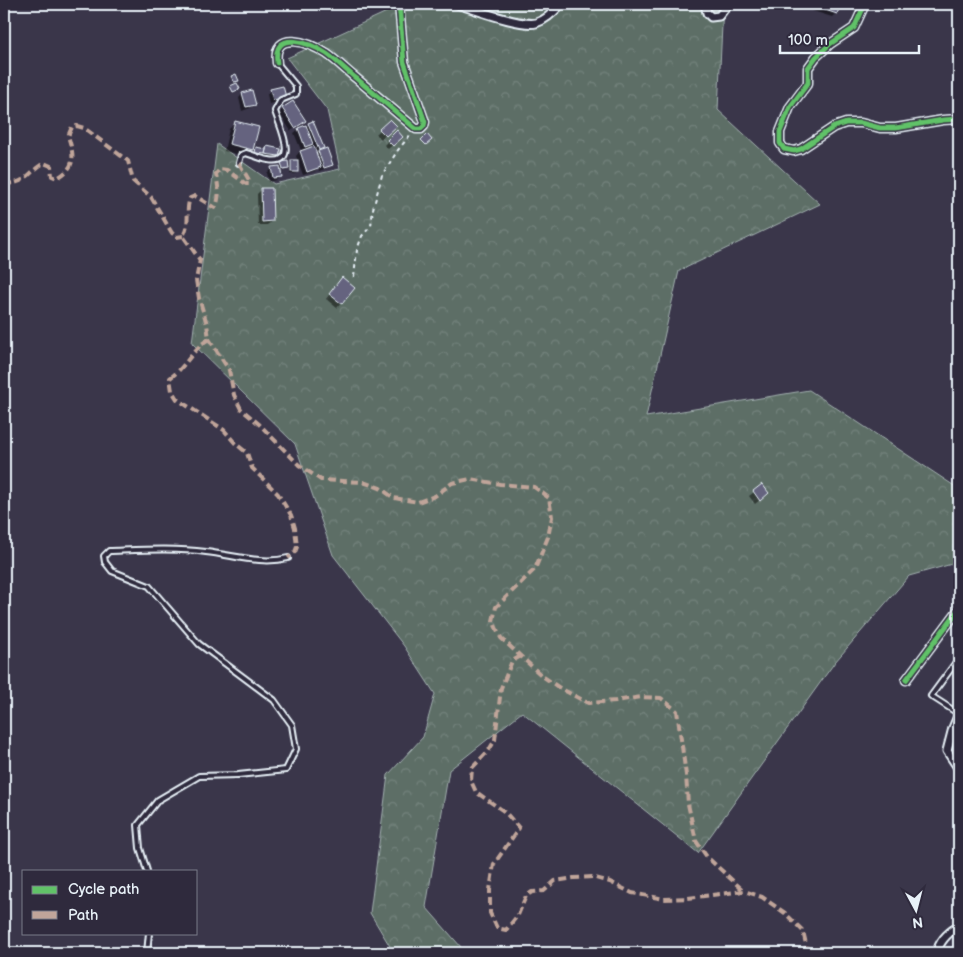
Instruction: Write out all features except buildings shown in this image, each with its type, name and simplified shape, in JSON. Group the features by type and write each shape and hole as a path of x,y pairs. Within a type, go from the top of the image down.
{"street":[{"path":"277,63 276,55 279,46 288,40 298,41 326,54 416,129 421,129 425,122 404,62 399,4"},
{"path":"457,4 519,22 536,23 554,12 561,4"},
{"path":"705,4 707,13 711,18 719,16 728,4"},
{"path":"865,4 854,28 816,56 808,68 808,83 790,107 780,132 780,143 784,149 794,151 801,149 834,128 846,123 861,123 880,128 896,128 959,119"},
{"path":"906,680 959,609"},
{"path":"959,714 950,735 947,751 959,770"},
{"path":"938,951 946,937 959,926"}],"lane":[{"path":"239,163 241,155 246,153 268,160 276,160 282,158 285,153 284,134 274,111 281,100 296,94 296,86 277,63"},
{"path":"147,870 140,848 138,826 158,800 199,776 238,775 286,770 296,749 292,725 274,700 199,644 149,586 112,571 104,562 104,556 109,551 160,549 206,552 276,561 288,558"},
{"path":"959,658 931,696 959,714"},
{"path":"147,953 149,934"}],"path":[{"path":"354,277 357,250 362,236 371,226 373,209 382,176 398,150 416,129"}],"green space":[{"path":"404,4 723,4 718,110 820,204 679,271 646,417 809,390 959,489 959,562 909,576 835,662 698,853 522,712 449,770 426,907 461,947 456,953 394,953 370,913 388,775 423,737 435,694 404,646 333,555 295,444 192,343 217,144 274,184 340,169 327,110 287,58"}],"marked path":[{"path":"4,183 22,180 44,163 51,166 52,176 57,178 63,174 71,165 72,160 72,149 68,136 72,127 84,128 128,161 133,181 151,197 172,233 177,237 183,236"},
{"path":"239,163 249,180 249,184 246,184 227,170 220,169 216,174 218,196 215,208 195,196 190,198 187,226 183,236 200,260 196,280 209,339 229,370 234,395 241,409 259,424 299,465 321,480 363,482 380,488 394,498 418,502 435,496 452,483 470,479 534,487 549,498 552,517 548,537 535,569 496,607 493,621 501,638 541,675 558,687 588,703 641,697 661,698 677,711 688,804 696,841 707,857 744,891"},
{"path":"209,339 198,347 181,369 170,378 172,391 177,399 224,430 247,453 252,468 278,494 291,515 295,528 297,547 295,552 288,558"},
{"path":"521,656 512,661 501,688 495,740 489,750 472,768 471,781 476,792 505,812 519,828 494,864 490,890 490,913 497,928 506,930 518,915 526,896 532,892 544,891 555,881 592,877 610,882 632,893 664,899 744,891 762,897 785,913 803,931 808,953"}],"cycle path":[{"path":"277,63 277,52 280,45 286,42 294,41 320,50 331,57 416,129 421,129 425,122 404,62 399,4"},
{"path":"865,4 854,28 830,44 816,57 808,68 808,83 790,107 780,132 780,143 784,149 794,151 801,149 834,127 846,123 861,123 880,128 896,128 959,119"},
{"path":"906,680 959,609"}]}
